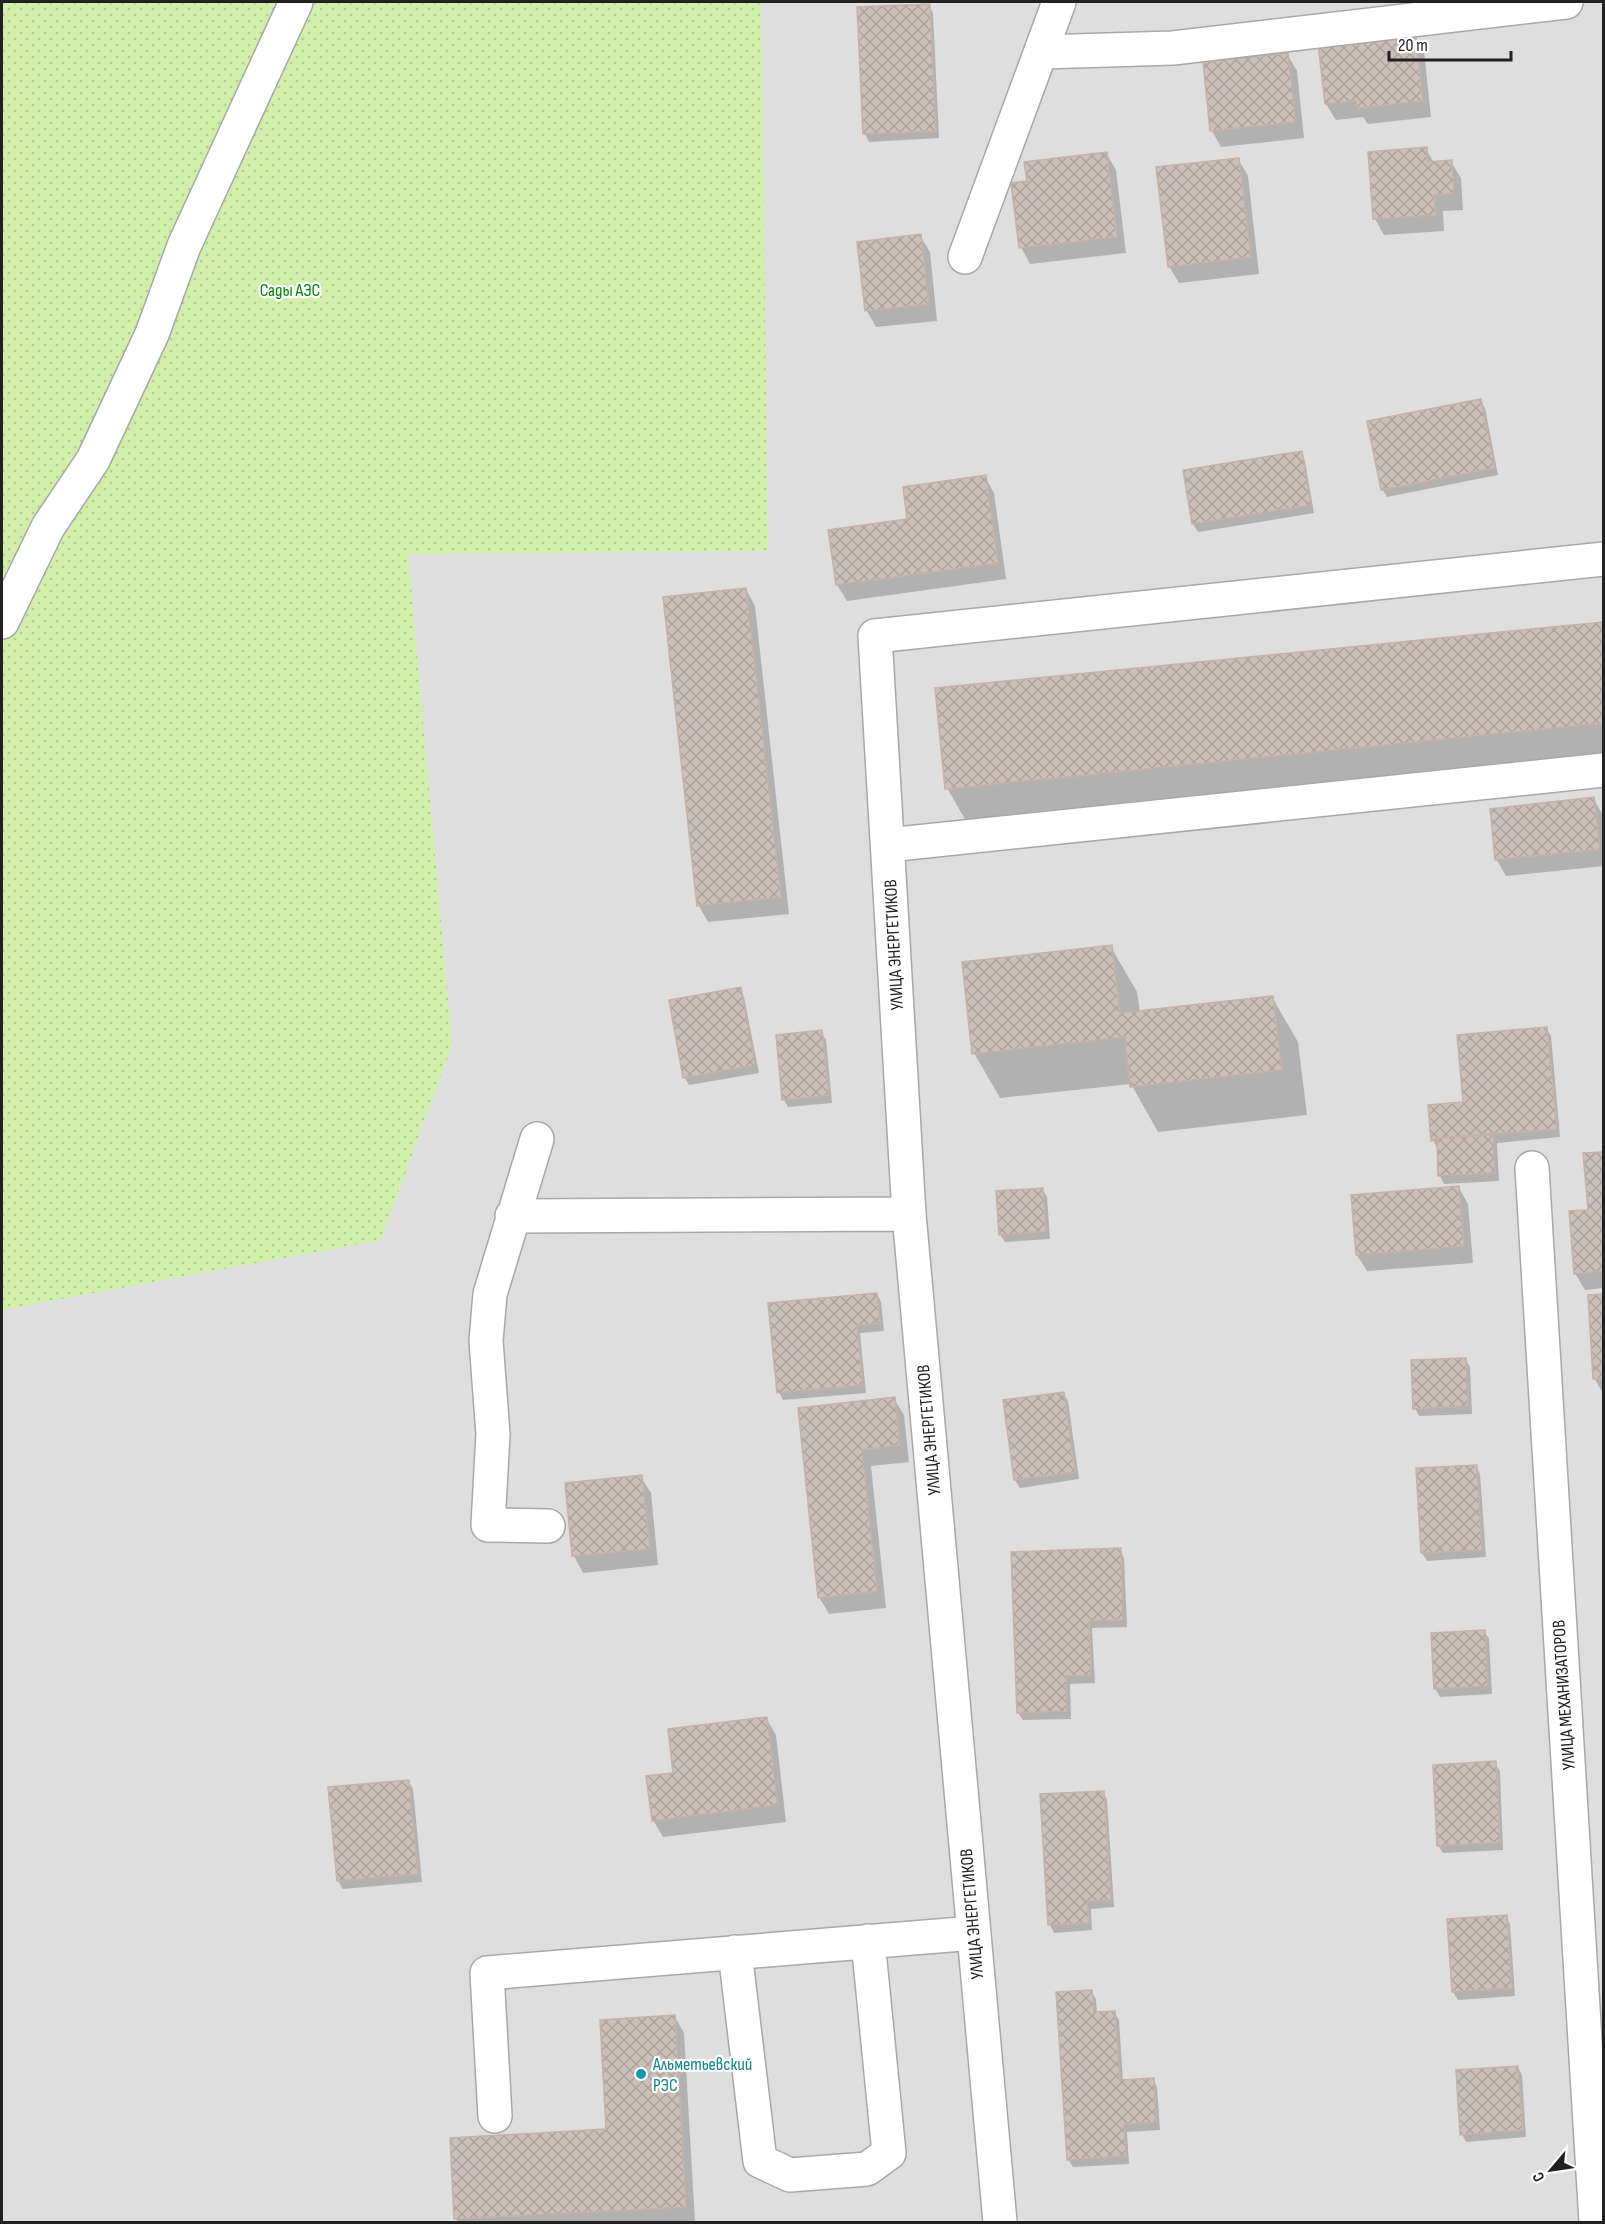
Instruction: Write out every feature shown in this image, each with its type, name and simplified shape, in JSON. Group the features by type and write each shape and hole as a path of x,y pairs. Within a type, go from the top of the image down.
{"street":[{"path":"2,622 48,527 93,460 152,334 184,246 296,2"},
{"path":"965,257 1059,2"},
{"path":"1041,52 1173,48 1566,2"},
{"name":"УЛИЦА ЭНЕРГЕТИКОВ","path":"1000,2223 909,1214 875,636 1604,559"},
{"path":"888,845 1604,770"},
{"path":"537,1139 490,1294 486,1341 493,1434 488,1525 548,1526"},
{"name":"УЛИЦА МЕХАНИЗАТОРОВ","path":"1532,1168 1596,2223"},
{"path":"512,1216 909,1214"},
{"path":"495,2116 487,1973 974,1933"},
{"path":"735,1952 760,2161 790,2175 867,2169 889,2153 868,1941"}],"shaded area":[{"path":"2,2 1603,2 1603,2222 2,2222"}],"green space":[{"name":"Сады АЭС","path":"2,2 761,2 768,551 408,554 452,1045 381,1240 2,1310"}],"building":[{"path":"930,4 936,131 863,134 857,7"},
{"path":"1415,33 1423,101 1357,108 1356,101 1325,104 1318,44"},
{"path":"1288,53 1296,122 1210,131 1203,62"},
{"path":"1427,147 1428,162 1452,160 1454,193 1434,195 1436,215 1373,219 1368,152"},
{"path":"1107,152 1117,237 1019,248 1011,183 1027,181 1024,162"},
{"path":"1239,158 1251,257 1168,267 1156,167"},
{"path":"921,234 929,304 865,311 857,242"},
{"path":"1481,399 1495,468 1381,490 1367,421"},
{"path":"1302,451 1311,505 1192,524 1183,470"},
{"path":"986,475 998,563 836,585 828,530 907,519 903,487"},
{"path":"746,588 781,897 697,906 663,597"},
{"path":"1603,622 1604,723 945,789 935,688"},
{"path":"1594,797 1600,849 1495,860 1490,809"},
{"path":"1112,945 1120,1013 1273,996 1282,1070 1130,1087 1125,1037 972,1054 962,962"},
{"path":"741,987 755,1065 683,1078 669,1000"},
{"path":"1547,1027 1557,1129 1437,1138 1431,1141 1428,1105 1463,1102 1457,1035"},
{"path":"822,1030 829,1095 782,1100 776,1035"},
{"path":"1493,1135 1495,1173 1438,1176 1437,1138"},
{"path":"1604,1152 1604,1271 1574,1274 1569,1211 1588,1210 1583,1153"},
{"path":"1459,1186 1464,1246 1356,1255 1351,1195"},
{"path":"1043,1188 1046,1231 999,1235 996,1191"},
{"path":"877,1293 880,1323 857,1326 863,1385 777,1393 768,1303"},
{"path":"1604,1294 1604,1378 1593,1379 1588,1295"},
{"path":"1466,1358 1468,1406 1413,1409 1411,1360"},
{"path":"1064,1392 1075,1472 1014,1480 1003,1400"},
{"path":"895,1397 900,1445 862,1450 877,1591 818,1598 798,1408"},
{"path":"1477,1465 1482,1550 1421,1553 1416,1468"},
{"path":"642,1475 650,1549 572,1556 565,1483"},
{"path":"1121,1548 1123,1620 1089,1621 1091,1675 1066,1676 1067,1711 1017,1713 1011,1552"},
{"path":"1485,1630 1488,1686 1434,1689 1431,1633"},
{"path":"767,1717 778,1805 652,1821 646,1776 673,1773 668,1729"},
{"path":"1496,1761 1500,1842 1437,1846 1433,1765"},
{"path":"409,1780 418,1874 337,1881 328,1787"},
{"path":"1104,1791 1111,1900 1087,1901 1089,1923 1048,1925 1040,1794"},
{"path":"1507,1915 1512,1988 1452,1992 1447,1919"},
{"path":"1092,1990 1094,2012 1115,2011 1120,2080 1154,2078 1156,2122 1124,2124 1126,2156 1067,2160 1056,1992"},
{"name":"Альметьевский РЭС","path":"675,2015 686,2207 454,2219 450,2138 606,2129 600,2020"},
{"path":"1518,2066 1523,2130 1460,2135 1456,2070"}],"place":[{"name":"Альметьевский РЭС","path":"641,2074"}]}
